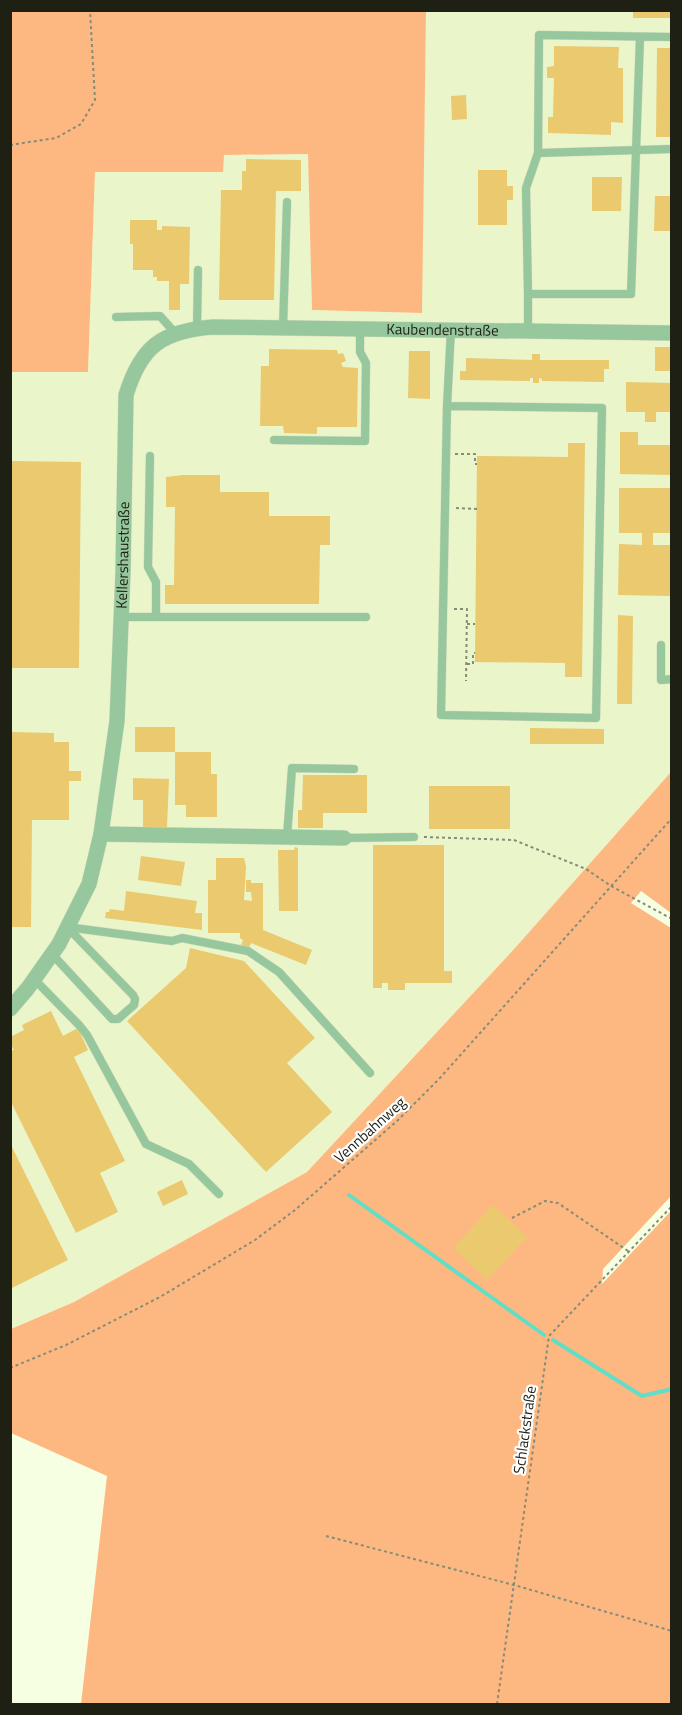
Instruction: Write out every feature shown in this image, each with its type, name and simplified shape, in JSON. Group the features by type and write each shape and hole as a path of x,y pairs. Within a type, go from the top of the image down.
{"street":[{"name":"Kaubendenstraße","path":"205,328 672,333"},
{"name":"Kellershaustraße","path":"10,1009 52,954 67,927 89,884 101,834 117,722 126,395 134,371 147,351 176,334 205,328"},
{"path":"101,834 344,838"}],"lane":[{"path":"528,331 526,188 538,153 539,35 672,37"},
{"path":"528,294 631,294 640,37"},
{"path":"538,153 672,149"},
{"path":"283,328 287,202"},
{"path":"198,270 205,328"},
{"path":"116,317 160,316 176,334"},
{"path":"274,440 365,441 366,363 360,352 360,328"},
{"path":"447,406 602,408 596,718 441,716 447,406 451,329"},
{"path":"150,456 148,567 156,582 156,617"},
{"path":"121,617 366,616"},
{"path":"661,645 662,680 672,680"},
{"path":"287,837 292,768 354,769"},
{"path":"344,838 414,837"},
{"path":"52,954 112,1019 118,1019 134,1005 133,995 67,927"},
{"path":"67,927 172,941 182,938 248,951 279,972 370,1073"},
{"path":"34,979 87,1035 146,1144 189,1164 219,1194"}],"path":[{"path":"10,145 56,138 81,124 95,100 90,10"},
{"path":"446,454 476,454 475,464 477,464"},
{"path":"445,508 477,509"},
{"path":"443,609 467,609 466,681"},
{"path":"467,624 475,624"},
{"path":"466,664 473,664 473,653 475,653"},
{"name":"Vennbahnweg","path":"10,1368 66,1345 160,1297 228,1257 295,1210 397,1121 432,1087 672,818"},
{"path":"414,837 514,840 586,869 611,886 672,919"},
{"path":"512,1218 545,1201 558,1203 628,1251"},
{"name":"Schlackstraße","path":"497,1704 549,1336 672,1206"},
{"path":"326,1536 514,1585 672,1631"}],"shaded area":[{"path":"10,11 426,11 422,313 312,310 308,154 224,155 223,172 95,172 88,372 11,372"},
{"path":"426,11 671,11 671,772 515,948 307,1172 74,1302 11,1329 11,372 88,372 95,172 222,172 223,155 309,154 312,310 421,313"},
{"path":"671,772 671,913 641,891 631,903 671,928 671,1196 603,1269 602,1284 671,1211 671,1704 81,1704 107,1476 11,1433 11,1329 74,1302 307,1172 515,948"}],"building":[{"path":"633,10 672,10 672,18 633,18"},
{"path":"554,46 619,47 618,68 623,68 623,123 611,122 611,135 548,133 548,117 553,117 554,78 547,78 547,67 554,66"},
{"path":"657,48 672,48 672,137 656,137"},
{"path":"466,95 467,119 452,120 451,96"},
{"path":"246,159 301,160 301,191 276,191 274,300 219,300 221,190 242,190 242,171 246,171"},
{"path":"478,170 507,170 507,186 513,186 513,200 507,200 507,225 478,225"},
{"path":"592,177 622,177 621,211 592,211"},
{"path":"655,196 672,196 672,231 654,231"},
{"path":"130,220 157,220 157,230 162,230 162,226 190,227 189,284 180,284 180,310 169,310 169,281 157,281 157,277 153,277 153,270 133,270"},
{"path":"655,347 672,347 672,371 655,371"},
{"path":"269,349 337,350 338,354 343,353 346,361 341,363 343,367 358,368 357,427 317,427 317,434 284,433 283,426 260,426 261,366 269,366"},
{"path":"409,351 430,351 430,399 408,398"},
{"path":"532,354 540,354 540,360 609,360 609,369 604,369 604,382 542,381 539,378 539,383 533,383 533,378 530,378 530,381 460,380 460,371 466,371 466,358 532,360"},
{"path":"626,382 672,383 672,412 656,412 656,422 645,422 645,412 626,412"},
{"path":"620,432 638,432 638,445 672,445 672,475 620,474"},
{"path":"568,443 585,443 582,677 565,677 565,663 475,662 477,456 568,457"},
{"path":"10,461 81,462 79,668 10,668"},
{"path":"220,475 220,492 269,492 269,516 330,516 330,545 320,545 319,604 165,604 165,585 174,585 175,507 166,507 166,477"},
{"path":"619,488 672,488 672,533 653,533 653,545 672,545 672,596 618,595 619,544 642,545 642,533 619,533"},
{"path":"618,615 633,616 632,704 617,704"},
{"path":"135,727 175,727 175,752 135,752"},
{"path":"530,728 604,729 604,744 530,744"},
{"path":"10,732 54,733 54,742 69,742 69,771 81,771 81,781 69,781 69,820 32,820 31,927 10,927"},
{"path":"175,752 211,752 211,774 217,774 217,817 186,817 186,805 175,805"},
{"path":"303,775 367,775 367,813 323,813 323,828 298,828 298,810 302,810"},
{"path":"133,778 169,779 167,827 143,827 143,800 133,800"},
{"path":"429,786 510,786 510,829 429,829"},
{"path":"373,845 444,845 444,971 452,971 452,983 405,983 405,990 388,990 388,983 382,983 382,988 373,988"},
{"path":"295,847 298,848 298,911 279,911 278,850 294,850"},
{"path":"141,856 185,862 181,886 138,880"},
{"path":"216,858 244,858 246,867 244,900 252,901 251,892 246,892 246,880 251,880 251,883 263,883 263,930 312,950 306,965 251,943 249,948 241,945 243,940 240,938 240,933 208,933 208,880 216,880"},
{"path":"126,891 197,901 195,913 202,913 202,930 105,918 106,912 110,909 124,911"},
{"path":"190,948 244,961 315,1038 287,1063 332,1112 266,1172 127,1021 186,968"},
{"path":"51,1011 63,1036 78,1028 88,1050 74,1057 125,1161 100,1173 118,1212 76,1233 10,1100 10,1051 14,1050 10,1037 24,1030 22,1025"},
{"path":"10,1143 68,1260 10,1289"},
{"path":"182,1180 188,1194 163,1206 157,1192"},
{"path":"493,1205 527,1237 487,1280 453,1248"}],"waterway":[{"path":"349,1195 544,1335"},
{"path":"553,1340 642,1396 672,1389"}]}
